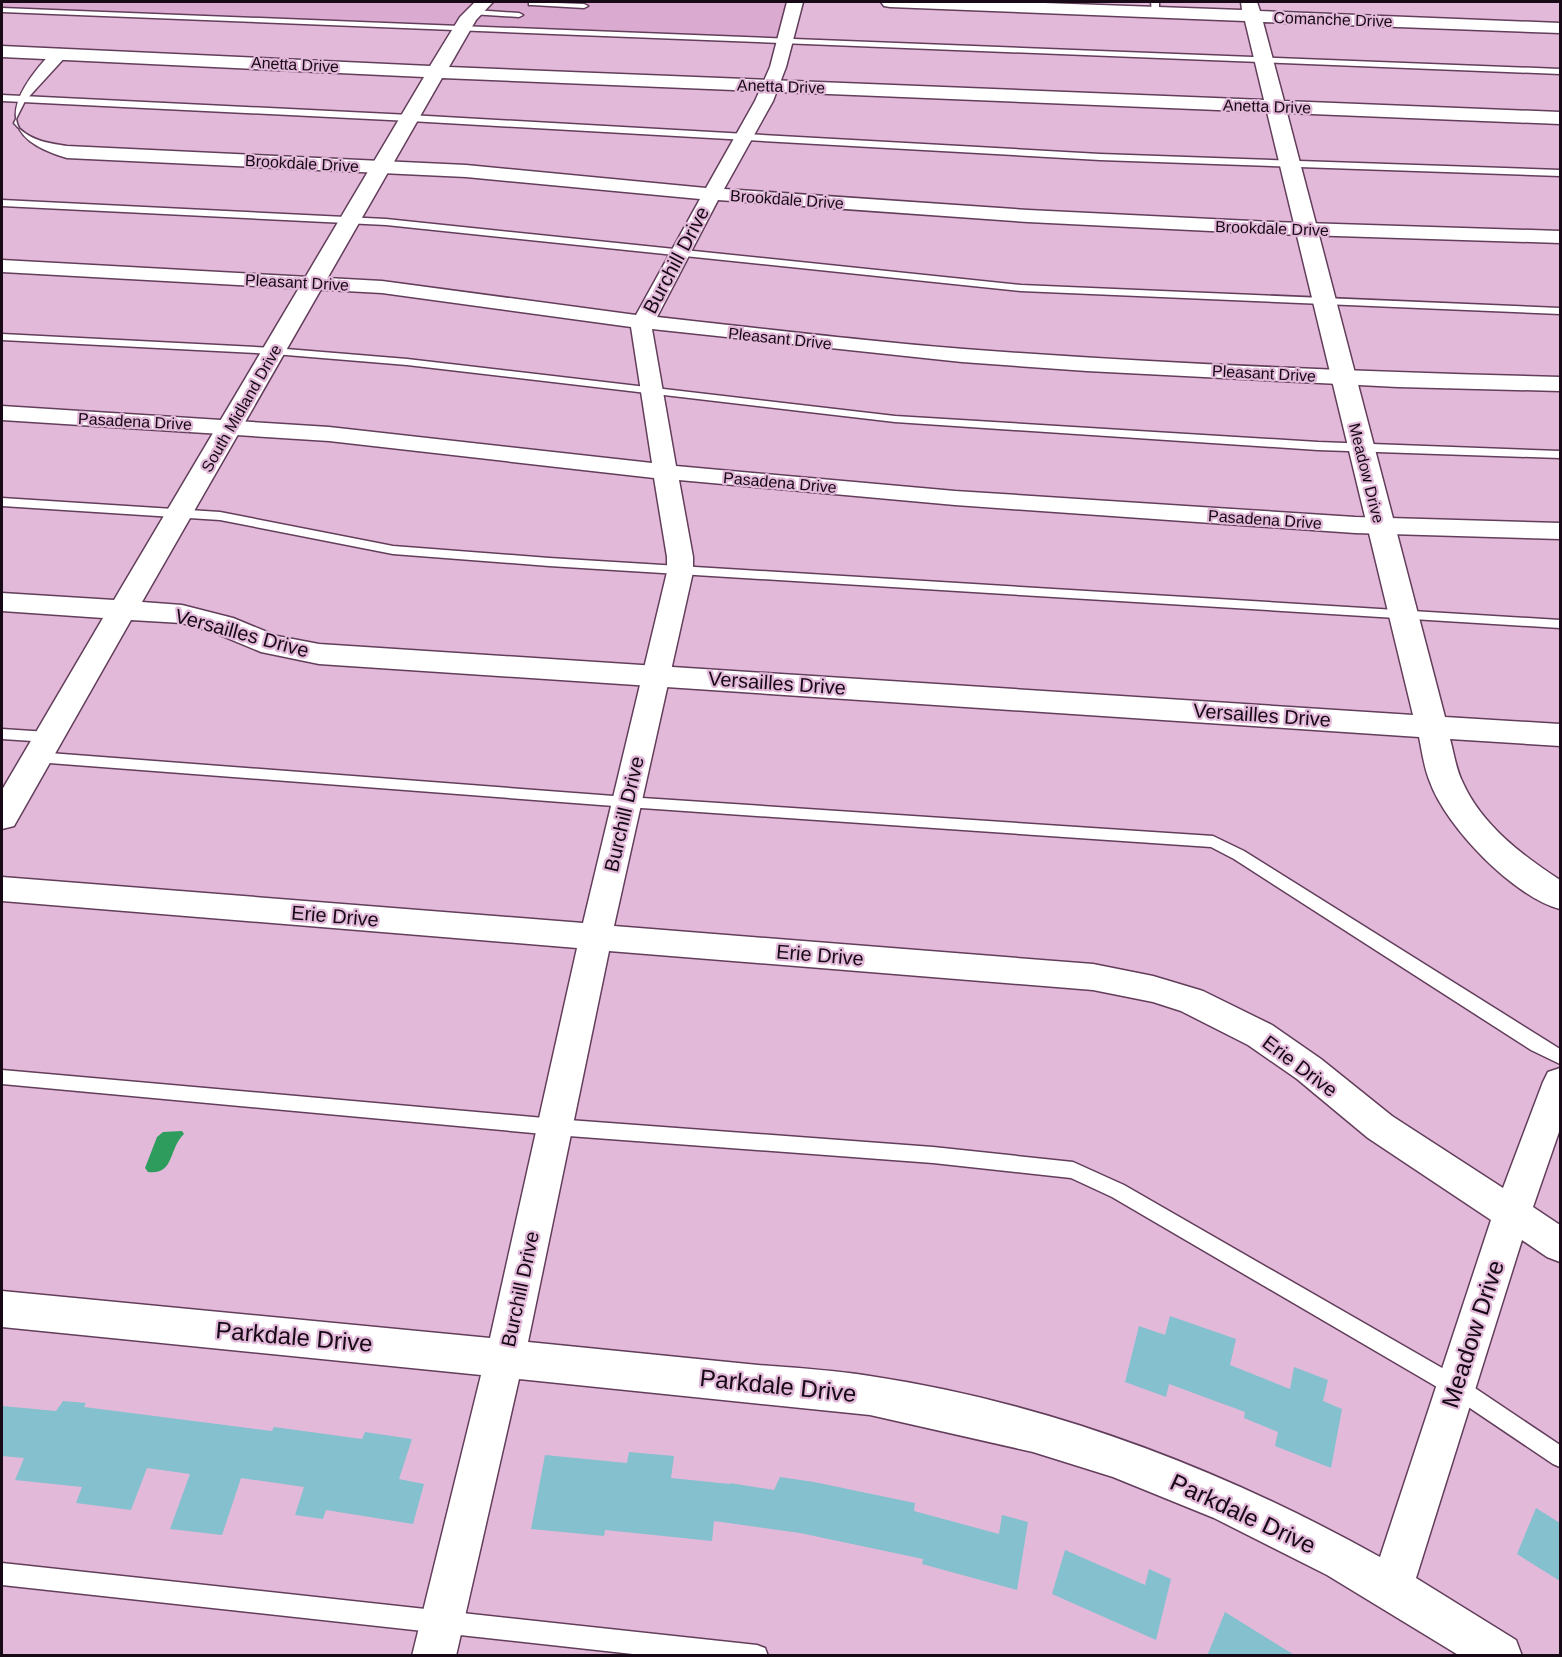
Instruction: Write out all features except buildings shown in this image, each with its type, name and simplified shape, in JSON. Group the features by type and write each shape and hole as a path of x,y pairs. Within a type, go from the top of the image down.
{"street":[{"name":"Burchill Drive","path":"434,1656 505,1357 596,936 680,569 680,557 641,330 651,303 771,86 795,2"},
{"name":"Comanche Drive","path":"890,2 1251,9 1560,28"},
{"name":"South Midland Drive","path":"2,817 381,166 462,29 479,7"},
{"name":"Meadow Drive","path":"1251,9 1446,783 1464,814 1503,856 1536,882 1560,896"},
{"name":"Anetta Drive","path":"2,51 771,86 1560,118"},
{"name":"Brookdale Drive","path":"60,54 9,98 5,123 14,135 33,146 67,152 466,171 712,194 1017,215 1305,229 1560,237"},
{"name":"Pleasant Drive","path":"2,266 392,288 644,322 974,356 1343,377 1560,384"},
{"name":"Pasadena Drive","path":"2,413 329,434 664,471 955,498 1381,525 1560,531"},
{"name":"Versailles Drive","path":"2,602 199,617 265,643 298,651 1560,735"},
{"name":"Erie Drive","path":"2,889 1093,977 1153,989 1200,1004 1260,1035 1309,1069 1380,1127 1560,1245"},
{"name":"Meadow Drive","path":"1391,1588 1512,1213 1560,1082"},
{"name":"Parkdale Drive","path":"2,1309 505,1357 870,1395 983,1418 1079,1446 1161,1475 1238,1507 1300,1538 1453,1623 1500,1656"}],"lane":[{"path":"501,31 533,2 584,6"},
{"path":"479,7 519,15"},
{"path":"2,10 1560,72"},
{"path":"9,98 1100,157 1560,173"},
{"path":"2,203 349,222 386,222 1021,288 1560,310"},
{"path":"2,337 274,351 418,364 895,419 1361,448 1560,455"},
{"path":"2,502 220,516 393,550 549,562 1560,624"},
{"path":"2,734 42,747 627,801 1213,842 1239,855 1527,1039 1560,1057"},
{"path":"2,1077 555,1127 933,1155 1073,1170 1128,1197 1456,1387 1560,1457"},
{"path":"2,1575 757,1656"}],"shaded area":[{"path":"2,2 790,2 781,40 2,9"},
{"path":"182,1131 184,1134 167,1165 157,1172 148,1172 145,1168 157,1137 163,1132"}]}
